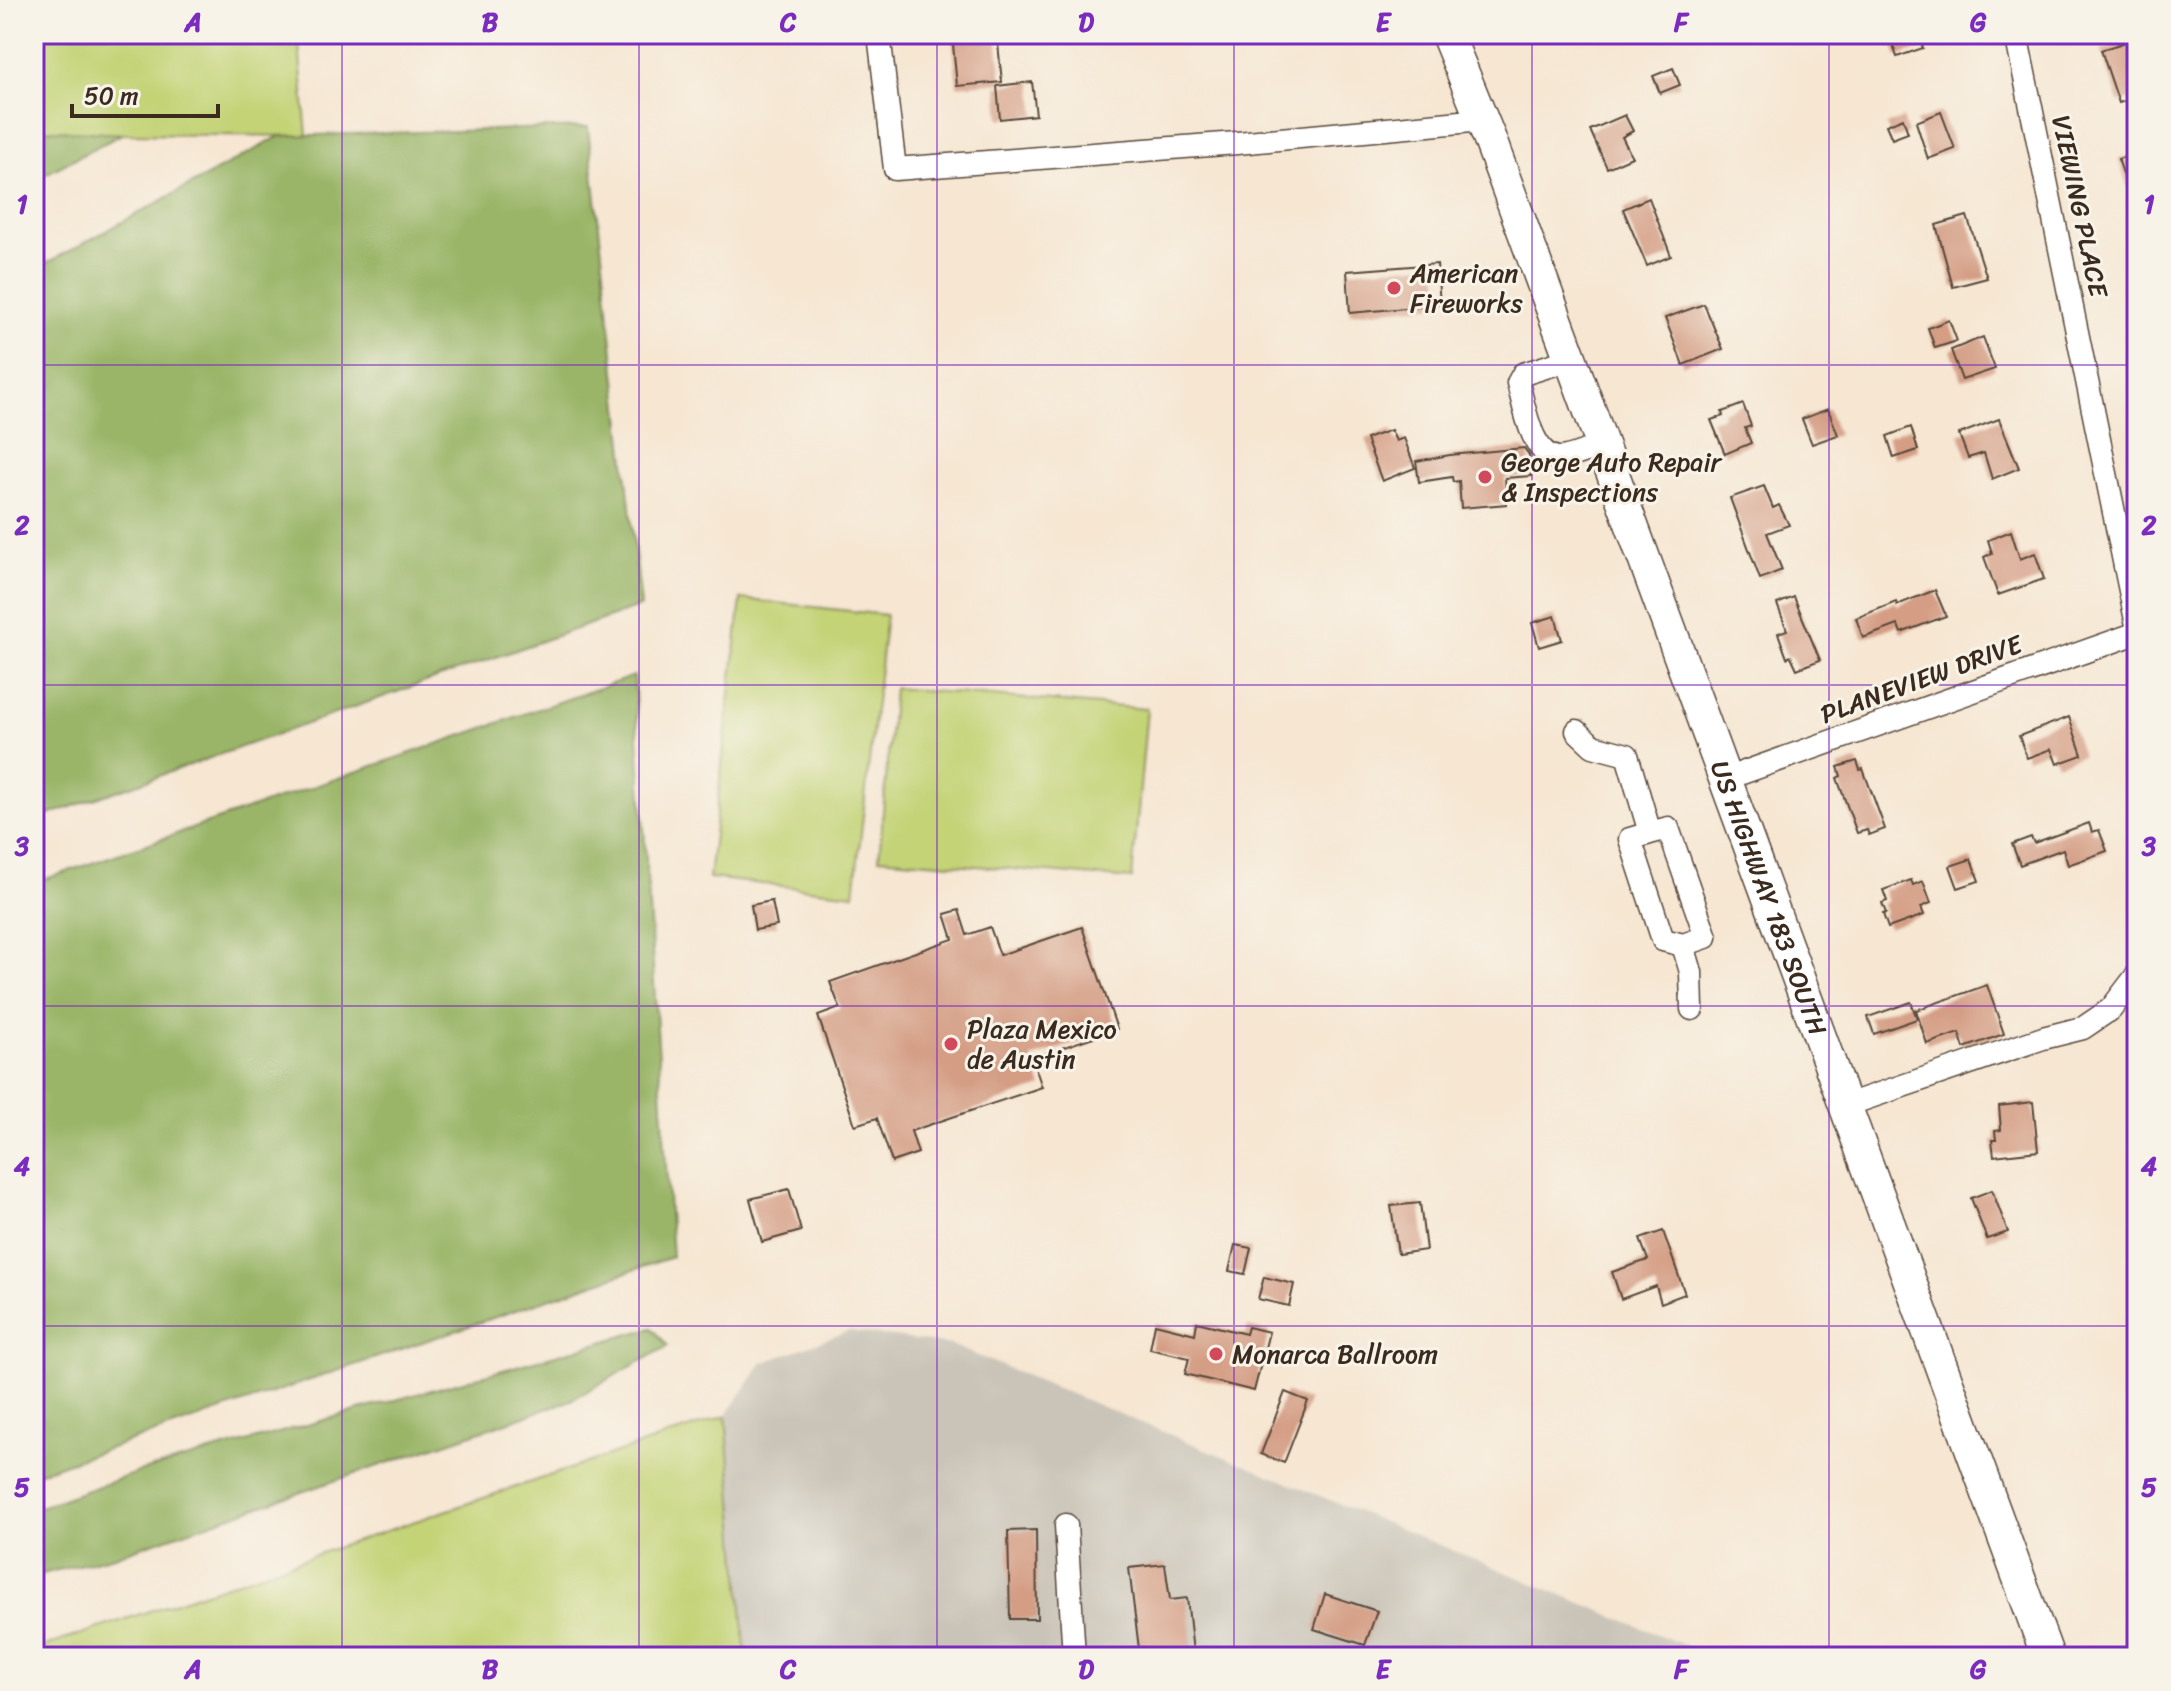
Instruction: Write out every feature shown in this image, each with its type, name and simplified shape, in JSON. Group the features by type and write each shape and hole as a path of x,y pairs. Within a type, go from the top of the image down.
{"highway":[{"name":"US HIGHWAY 183 SOUTH","path":"1447,34 1486,128 2048,1657"},
{"name":"US HIGHWAY 183 SOUTH","path":"1470,34 1486,128"}],"street":[{"path":"879,34 895,169 1486,128"},
{"name":"VIEWING PLACE","path":"2016,34 2137,625"},
{"path":"1571,359 1523,374 1518,383 1536,444 1546,455 1560,458 1602,445"},
{"name":"PLANEVIEW DRIVE","path":"1725,779 2137,633"},
{"path":"1577,731 1593,746 1627,755 1650,833"},
{"path":"1668,828 1706,937 1683,945 1663,940 1630,839 1650,833 1668,828"},
{"path":"1683,945 1691,972 1692,1009"},
{"path":"1844,1106 2043,1038 2083,1028 2111,1009 2137,975"},
{"path":"1066,1525 1074,1657"}],"shaded area":[{"path":"849,1331 951,1345 1713,1657 746,1657 726,1416 762,1363"}],"green space":[{"path":"34,34 298,34 307,136 122,134 34,129"},
{"path":"588,127 641,606 34,820 34,270 280,136"},
{"path":"34,129 122,134 34,180"},
{"path":"741,599 886,615 854,894 709,878"},
{"path":"634,676 672,1257 34,1474 34,883"},
{"path":"894,688 1147,709 1132,879 879,858"},
{"path":"652,1328 668,1346 569,1401 114,1556 34,1576 34,1509 139,1472"},
{"path":"726,1416 746,1657 34,1657 34,1650"}],"building":[{"path":"952,34 997,34 1002,82 957,86"},
{"path":"1889,34 1918,34 1923,48 1897,57"},
{"path":"2132,40 2137,56 2132,60 2137,75 2137,97 2119,103 2101,50"},
{"path":"1673,68 1680,85 1660,93 1653,76"},
{"path":"1032,82 1036,115 1000,119 997,86"},
{"path":"1941,112 1955,149 1928,159 1916,122"},
{"path":"1625,115 1633,131 1622,137 1632,157 1607,168 1590,130"},
{"path":"1903,118 1908,133 1892,139 1886,125"},
{"path":"2137,153 2137,205 2134,205 2118,159"},
{"path":"1649,198 1671,256 1647,266 1623,209"},
{"path":"1967,216 1987,278 1953,287 1936,225"},
{"name":"American Fireworks","path":"1437,264 1440,305 1350,313 1347,271"},
{"path":"1704,304 1723,349 1683,365 1665,318"},
{"path":"1949,320 1957,341 1935,348 1928,328"},
{"path":"1983,337 1995,369 1962,380 1951,350"},
{"path":"1743,404 1751,426 1745,428 1751,443 1725,454 1711,420"},
{"path":"1828,409 1838,435 1812,444 1802,419"},
{"path":"1999,419 2019,468 1992,479 1984,453 1968,458 1959,434"},
{"path":"1911,427 1918,450 1894,458 1887,436"},
{"path":"1391,430 1396,441 1404,438 1415,468 1382,481 1366,439"},
{"name":"George Auto Repair & Inspections","path":"1524,448 1529,455 1531,476 1505,478 1507,504 1461,508 1459,481 1453,482 1452,477 1419,482 1416,461"},
{"path":"1764,486 1773,508 1779,505 1789,525 1767,533 1782,570 1760,579 1730,498"},
{"path":"2011,531 2020,559 2035,553 2044,579 1998,595 1984,557 1992,553 1988,540"},
{"path":"1935,590 1946,616 1901,633 1898,625 1863,638 1856,618"},
{"path":"1794,597 1820,660 1797,669 1791,656 1787,658 1778,633 1787,630 1777,604"},
{"path":"1555,616 1562,640 1539,647 1532,623"},
{"path":"2069,717 2082,755 2057,764 2051,749 2027,758 2019,736"},
{"path":"1857,761 1860,770 1863,769 1885,829 1869,835 1867,830 1857,833 1837,778 1841,776 1838,767"},
{"path":"2089,823 2092,832 2099,830 2107,851 2068,865 2063,849 2020,865 2012,844 2031,837 2034,843"},
{"path":"1971,859 1979,881 1958,888 1950,866"},
{"path":"1911,880 1913,885 1923,881 1931,903 1921,907 1924,915 1888,928 1883,914 1886,913 1882,903 1887,901 1883,890"},
{"path":"772,901 777,926 755,930 751,905"},
{"name":"Plaza Mexico de Austin","path":"959,910 967,935 990,927 1000,955 1082,927 1117,1029 1032,1058 1042,1087 911,1131 918,1153 892,1162 877,1118 855,1125 818,1016 840,1008 830,982 953,939 945,914"},
{"path":"1987,985 2004,1034 1964,1048 1959,1033 1927,1044 1916,1010"},
{"path":"1911,1002 1917,1019 1874,1034 1868,1017"},
{"path":"2033,1102 2038,1151 1994,1156 1992,1140 1996,1140 1995,1131 2001,1130 1999,1106"},
{"path":"789,1189 801,1231 762,1242 750,1199"},
{"path":"1992,1190 2008,1232 1987,1239 1971,1198"},
{"path":"1420,1203 1426,1250 1398,1254 1391,1206"},
{"path":"1663,1231 1685,1294 1661,1303 1656,1286 1621,1299 1612,1272 1648,1260 1640,1239"},
{"path":"1235,1245 1251,1248 1245,1274 1229,1271"},
{"path":"1264,1277 1294,1284 1289,1306 1258,1299"},
{"name":"Monarca Ballroom","path":"1197,1322 1246,1334 1248,1327 1269,1332 1254,1391 1185,1374 1189,1358 1150,1349 1155,1324 1195,1334"},
{"path":"1285,1392 1308,1401 1284,1463 1261,1454"},
{"path":"1036,1530 1037,1619 1010,1619 1008,1531"},
{"path":"1165,1564 1170,1600 1187,1598 1193,1652 1140,1657 1129,1568"},
{"path":"1325,1594 1377,1611 1365,1645 1314,1629"}],"place":[{"name":"American Fireworks","path":"1394,288"},
{"name":"George Auto Repair & Inspections","path":"1485,477"},
{"name":"Plaza Mexico de Austin","path":"951,1044"},
{"name":"Monarca Ballroom","path":"1216,1354"}]}
